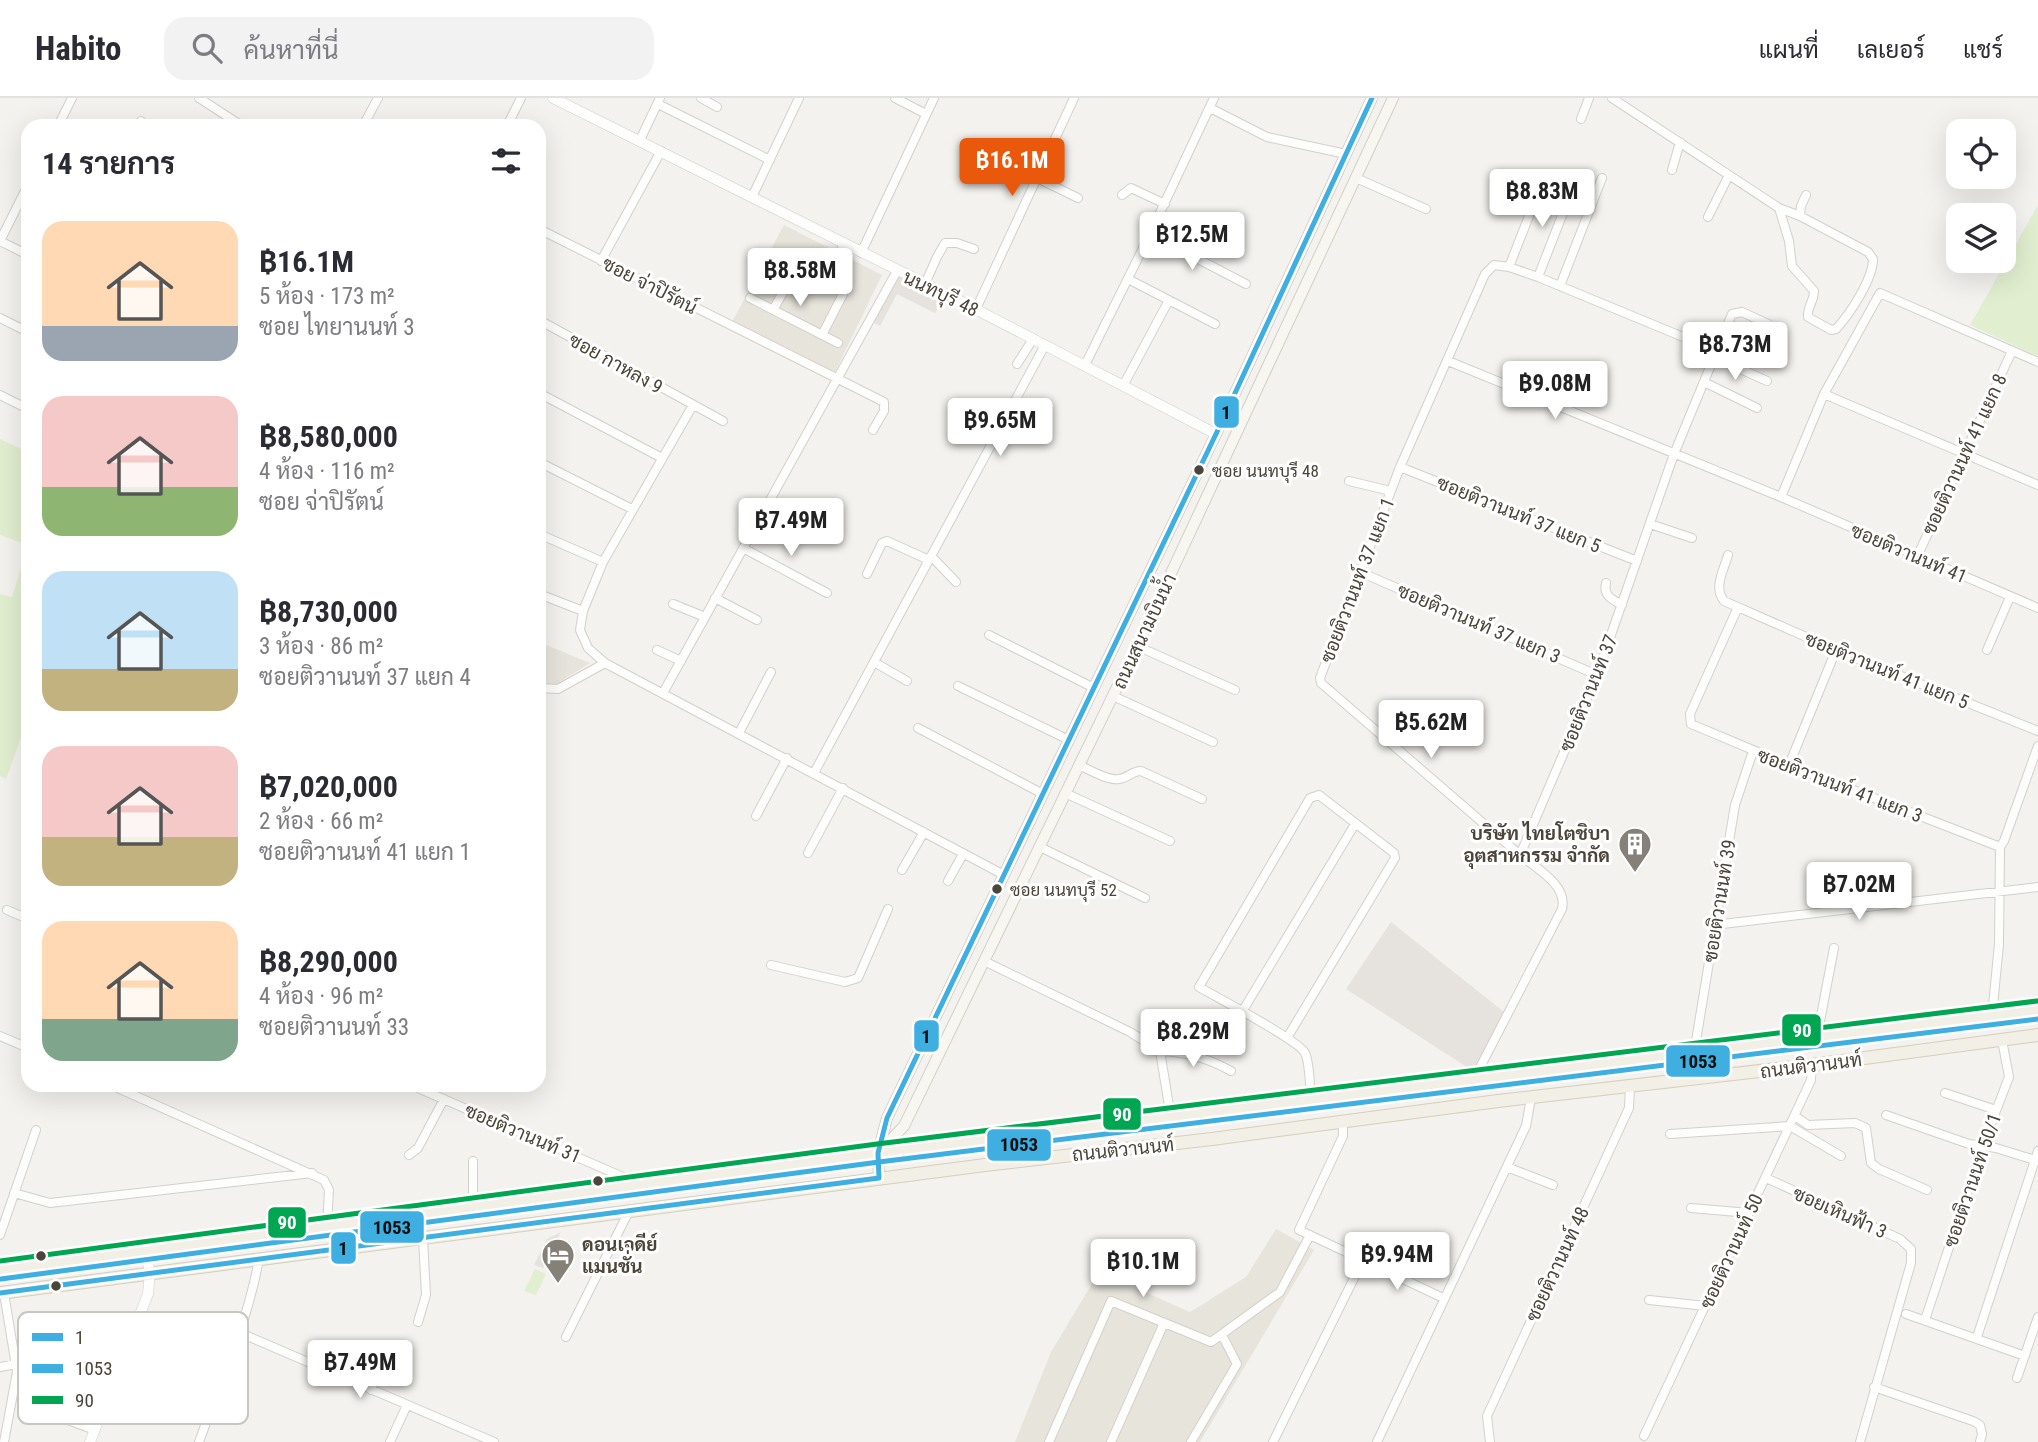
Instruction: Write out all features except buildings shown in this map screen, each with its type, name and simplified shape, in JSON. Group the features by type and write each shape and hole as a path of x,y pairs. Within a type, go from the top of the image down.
{"main road":[{"name":"ถนนสนามบินน้ำ","path":"878,1178 878,1153 887,1118 1216,434 1372,98"},
{"name":"ถนนสนามบินน้ำ","path":"878,1153 904,1126 1137,646 1393,98"},
{"path":"1216,434 1232,442"},
{"name":"ถนนติวานนท์","path":"0,1270 878,1153 2038,1010"},
{"name":"ถนนติวานนท์","path":"2,1293 878,1178 1812,1065 2038,1035"},
{"path":"1495,1078 1498,1101"}],"street":[{"path":"62,119 72,98"},
{"path":"199,98 231,119"},
{"path":"367,119 378,98"},
{"path":"510,119 521,98"},
{"name":"นนทบุรี 48","path":"553,98 976,309 1216,434"},
{"path":"701,98 718,107"},
{"path":"752,197 799,98"},
{"path":"895,98 926,114"},
{"path":"861,253 934,98"},
{"path":"976,309 1074,98"},
{"path":"1084,365 1165,204 1214,98"},
{"path":"1581,119 1589,98"},
{"path":"1612,98 1779,208 1800,216 1868,252 1873,259 1873,268 1839,326 1831,330 1808,317 1807,310 1814,291 1792,266 1789,241 1779,208"},
{"path":"640,141 659,101 770,160"},
{"path":"1210,108 1267,137 1346,154"},
{"path":"1672,170 1680,142"},
{"path":"601,261 661,151"},
{"path":"1708,217 1729,174"},
{"path":"1037,178 1078,198"},
{"path":"1356,178 1426,209"},
{"path":"1560,286 1602,178"},
{"path":"1538,277 1570,195 1565,189 1546,180"},
{"path":"1122,195 1131,188 1165,204"},
{"path":"1800,216 1806,195"},
{"path":"21,200 0,241 21,252"},
{"path":"1529,216 1509,267 1560,286 1716,354 1766,381"},
{"name":"ซอย จ่าปิรัตน์","path":"546,233 884,402 884,411 873,430"},
{"path":"1150,234 1246,284"},
{"path":"925,284 945,243 957,243 974,249"},
{"path":"826,279 844,244"},
{"name":"ซอยติวานนท์ 37 แยก 1","path":"1509,267 1493,265 1485,274 1400,467 1320,678 1321,683 1520,855"},
{"path":"773,310 796,269 826,279 843,290 822,335"},
{"path":"663,694 897,271"},
{"path":"1128,279 1215,324"},
{"path":"1780,497 1824,394 1880,293 2038,362"},
{"path":"750,298 838,342"},
{"path":"1123,386 1169,300"},
{"name":"ซอยติวานนท์ 37","path":"1520,855 1597,675 1674,454 1732,314 1742,312 1768,324"},
{"path":"0,318 21,328"},
{"name":"ซอย กาหลง 9","path":"546,324 723,421"},
{"path":"1017,364 1033,339"},
{"path":"814,773 1045,345"},
{"name":"ซอยติวานนท์ 41 แยก 8","path":"1917,557 2012,351"},
{"name":"ซอยติวานนท์ 41","path":"1448,361 1780,497 2038,608"},
{"path":"1704,382 1757,408"},
{"path":"1824,394 2038,485"},
{"path":"0,395 21,406"},
{"path":"546,397 662,458"},
{"path":"693,405 603,562 583,611 580,630 588,648 605,663 1004,876"},
{"path":"546,466 632,509"},
{"name":"ซอยติวานนท์ 37 แยก 5","path":"1400,467 1637,561"},
{"path":"1349,481 1391,491"},
{"path":"1650,524 1692,538"},
{"path":"546,537 603,562"},
{"path":"867,574 882,543 887,541 930,558 956,582"},
{"path":"743,548 827,593"},
{"path":"1728,555 1719,584 1719,594 1724,601 1738,607"},
{"name":"ซอยติวานนท์ 37 แยก 3","path":"1360,572 1597,675"},
{"path":"1606,583 1606,594 1622,605"},
{"path":"546,597 583,611"},
{"path":"1987,650 2010,597"},
{"path":"715,598 757,620"},
{"path":"673,604 705,617"},
{"name":"ซอยติวานนท์ 41 แยก 5","path":"1738,607 1836,650 2038,731"},
{"name":"ซอยติวานนท์ 41 แยก 3","path":"1738,607 1690,715 1691,724 1753,751 2000,847"},
{"path":"989,635 1094,688"},
{"path":"1137,646 1235,690"},
{"path":"657,650 681,661"},
{"path":"1789,765 1836,650"},
{"path":"874,662 907,681"},
{"path":"546,688 558,689 605,663"},
{"path":"739,733 771,672"},
{"path":"958,686 1069,740"},
{"path":"1113,696 1213,742"},
{"path":"918,728 1043,794"},
{"path":"1992,1016 1999,944 2000,847 2038,746"},
{"name":"ซอยติวานนท์ 39","path":"1694,1053 1735,805 1753,751"},
{"path":"756,816 787,758"},
{"path":"1079,765 1115,780 1128,776 1132,771 1141,771 1202,799"},
{"path":"807,853 843,788"},
{"path":"1065,793 1170,841"},
{"path":"1287,1038 1395,858 1394,853 1319,795 1310,798 1199,987 1298,1045 1305,1053 1311,1101"},
{"path":"1241,1013 1355,824"},
{"path":"902,870 924,832"},
{"path":"1040,847 1145,898"},
{"path":"948,881 963,854"},
{"path":"1473,1081 1565,899 1560,888 1520,855"},
{"path":"1714,925 2038,887"},
{"path":"771,965 852,982 858,978 887,909"},
{"path":"7,910 21,916"},
{"path":"1818,1039 1819,1021 1834,948"},
{"path":"984,961 1130,1032 1160,1051 1209,1059 1231,1071"},
{"path":"0,1036 21,1045"},
{"name":"ซอยติวานนท์ 50/1","path":"1925,1320 1982,1147 2009,1077 2002,1040"},
{"path":"1160,1051 1171,1118"},
{"name":"ซอยติวานนท์ 50","path":"1644,1436 1795,1116 1811,1080 1812,1065"},
{"name":"ซอยติวานนท์ 48","path":"1490,1442 1487,1416 1629,1108 1630,1086"},
{"path":"127,1092 324,1180 327,1185 327,1227"},
{"name":"ซอยติวานนท์ 31","path":"428,1092 624,1177 632,1186"},
{"path":"1945,1093 1996,1110"},
{"path":"1377,1442 1529,1118 1531,1098"},
{"path":"409,1155 418,1148 444,1099"},
{"path":"1886,1115 1941,1136 2037,1158 1977,1337"},
{"path":"1795,1116 1808,1125 1855,1123 1866,1128 1871,1163 1927,1190"},
{"path":"1343,1122 1343,1136 1299,1230 1443,1298"},
{"path":"1670,1134 1790,1126 1841,1156"},
{"path":"0,1235 36,1130"},
{"path":"472,1161 473,1208"},
{"path":"1507,1167 1552,1185"},
{"path":"15,1193 50,1203 312,1173"},
{"name":"ซอยเหินฟ้า 3","path":"1766,1178 1900,1239 1911,1249 1911,1263 1874,1387"},
{"path":"1691,1208 1749,1213"},
{"path":"566,1337 629,1211"},
{"path":"1049,1442 1111,1301 1211,1342 1280,1292 1310,1235"},
{"path":"418,1322 426,1295 423,1238"},
{"path":"141,1312 148,1294 150,1272 145,1252"},
{"path":"244,1312 259,1258"},
{"path":"1273,1442 1363,1260"},
{"path":"2,1293 17,1372 4,1442"},
{"path":"1649,1300 1706,1306"},
{"path":"1906,1314 2025,1356"},
{"path":"2017,1378 2038,1317"},
{"path":"1111,1442 1164,1323"},
{"path":"1191,1442 1237,1364 1222,1335"},
{"path":"248,1336 494,1442"},
{"path":"345,1362 377,1376 372,1390"},
{"path":"0,1367 16,1364"},
{"path":"1860,1442 1874,1387 1973,1421 1980,1425 1980,1442"},
{"path":"390,1442 407,1405"},
{"path":"79,1424 95,1430"},
{"path":"90,1442 97,1424"},
{"path":"198,1442 205,1424"}],"shaded area":[{"path":"784,225 882,275 835,372 732,322"},
{"path":"895,270 944,296 935,313 897,294 880,326 869,320"},
{"path":"546,645 590,663 546,691"},
{"path":"1391,922 1504,1012 1473,1071 1346,989"},
{"path":"1276,1229 1314,1250 1200,1442 1015,1442 1051,1352 1099,1272 1190,1312 1246,1277"},
{"path":"561,1232 543,1268 534,1265 547,1239"}],"green space":[{"path":"2038,205 2038,356 1970,325 1999,273 2016,273 2016,244"},
{"path":"0,439 21,449 21,542 0,535"},
{"path":"21,568 21,737 6,779 0,776 0,594 12,597"},
{"path":"535,1269 546,1274 536,1295 524,1291"}],"transit line":[{"name":"1","path":"0,1293 879,1178 878,1153 887,1118 1216,434 1372,98"},
{"name":"90","path":"0,1261 877,1144 2037,1001"},
{"name":"1053","path":"1,1279 879,1162 2038,1019"}],"place":[{"name":"ซอย นนทบุรี 48","path":"1199,470"},
{"name":"บริษัท ไทยโตชิบา อุตสาหกรรม จำกัด","path":"1635,874"},
{"name":"ซอย นนทบุรี 52","path":"997,889"},
{"name":"ดอนเจดีย์ แมนชั่น","path":"558,1285"}]}
